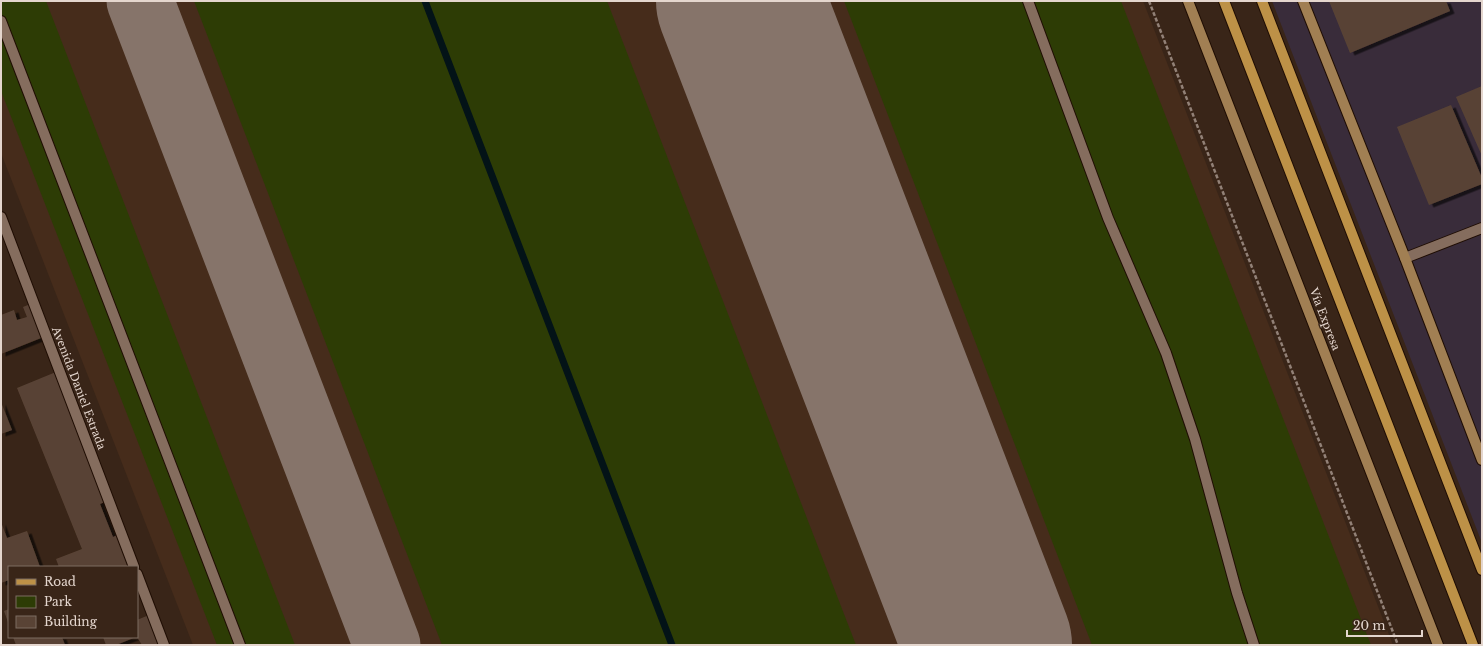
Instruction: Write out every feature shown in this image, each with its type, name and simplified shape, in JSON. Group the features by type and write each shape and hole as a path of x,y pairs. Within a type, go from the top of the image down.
{"main road":[{"name":"Vía Expresa","path":"1188,1 1438,645"},
{"name":"Vía Expresa","path":"1224,1 1473,645"},
{"path":"1262,1 1482,570"},
{"path":"1303,1 1405,258 1482,460"}],"street":[{"path":"1028,1 1108,218 1166,352 1195,440 1237,593 1254,645"},
{"path":"1,21 240,645"},
{"name":"Avenida Daniel Estrada","path":"1,217 4,233 134,566"},
{"path":"1405,258 1482,228"},
{"path":"138,577 164,645"}],"path":[{"path":"1149,1 1398,645"}],"shaded area":[{"path":"1,1 1143,1 1393,645 193,645 1,153"},
{"path":"1272,1 1482,1 1482,543 1424,393"}],"green space":[{"path":"1,1 46,1 295,645 217,645 1,91"},
{"path":"194,1 607,1 856,645 442,645"},
{"path":"844,1 1121,1 1371,645 1092,645"}],"building":[{"path":"1329,1 1446,1 1450,11 1350,53"},
{"path":"1482,86 1482,156 1456,97"},
{"path":"1451,105 1482,178 1482,184 1429,205 1397,127"},
{"path":"33,303 46,336 1,354 1,315 14,310 17,320 27,317 23,307"},
{"path":"56,372 107,501 100,504 113,537 120,534 133,566 59,566 56,559 82,549 17,388"},
{"path":"1,402 12,430 1,434"},
{"path":"1,522 7,538 27,531 40,566 8,566 8,580 1,583"},
{"path":"8,609 8,622 4,611"},
{"path":"149,615 161,645 142,645 138,638 138,620"},
{"path":"13,638 62,638 65,645 16,645"},
{"path":"103,638 134,638 116,645 106,645"}],"waterway":[{"path":"425,1 672,645"}],"taxiway":[{"path":"140,1 387,645"}],"runway":[{"path":"740,1 988,645"}]}
